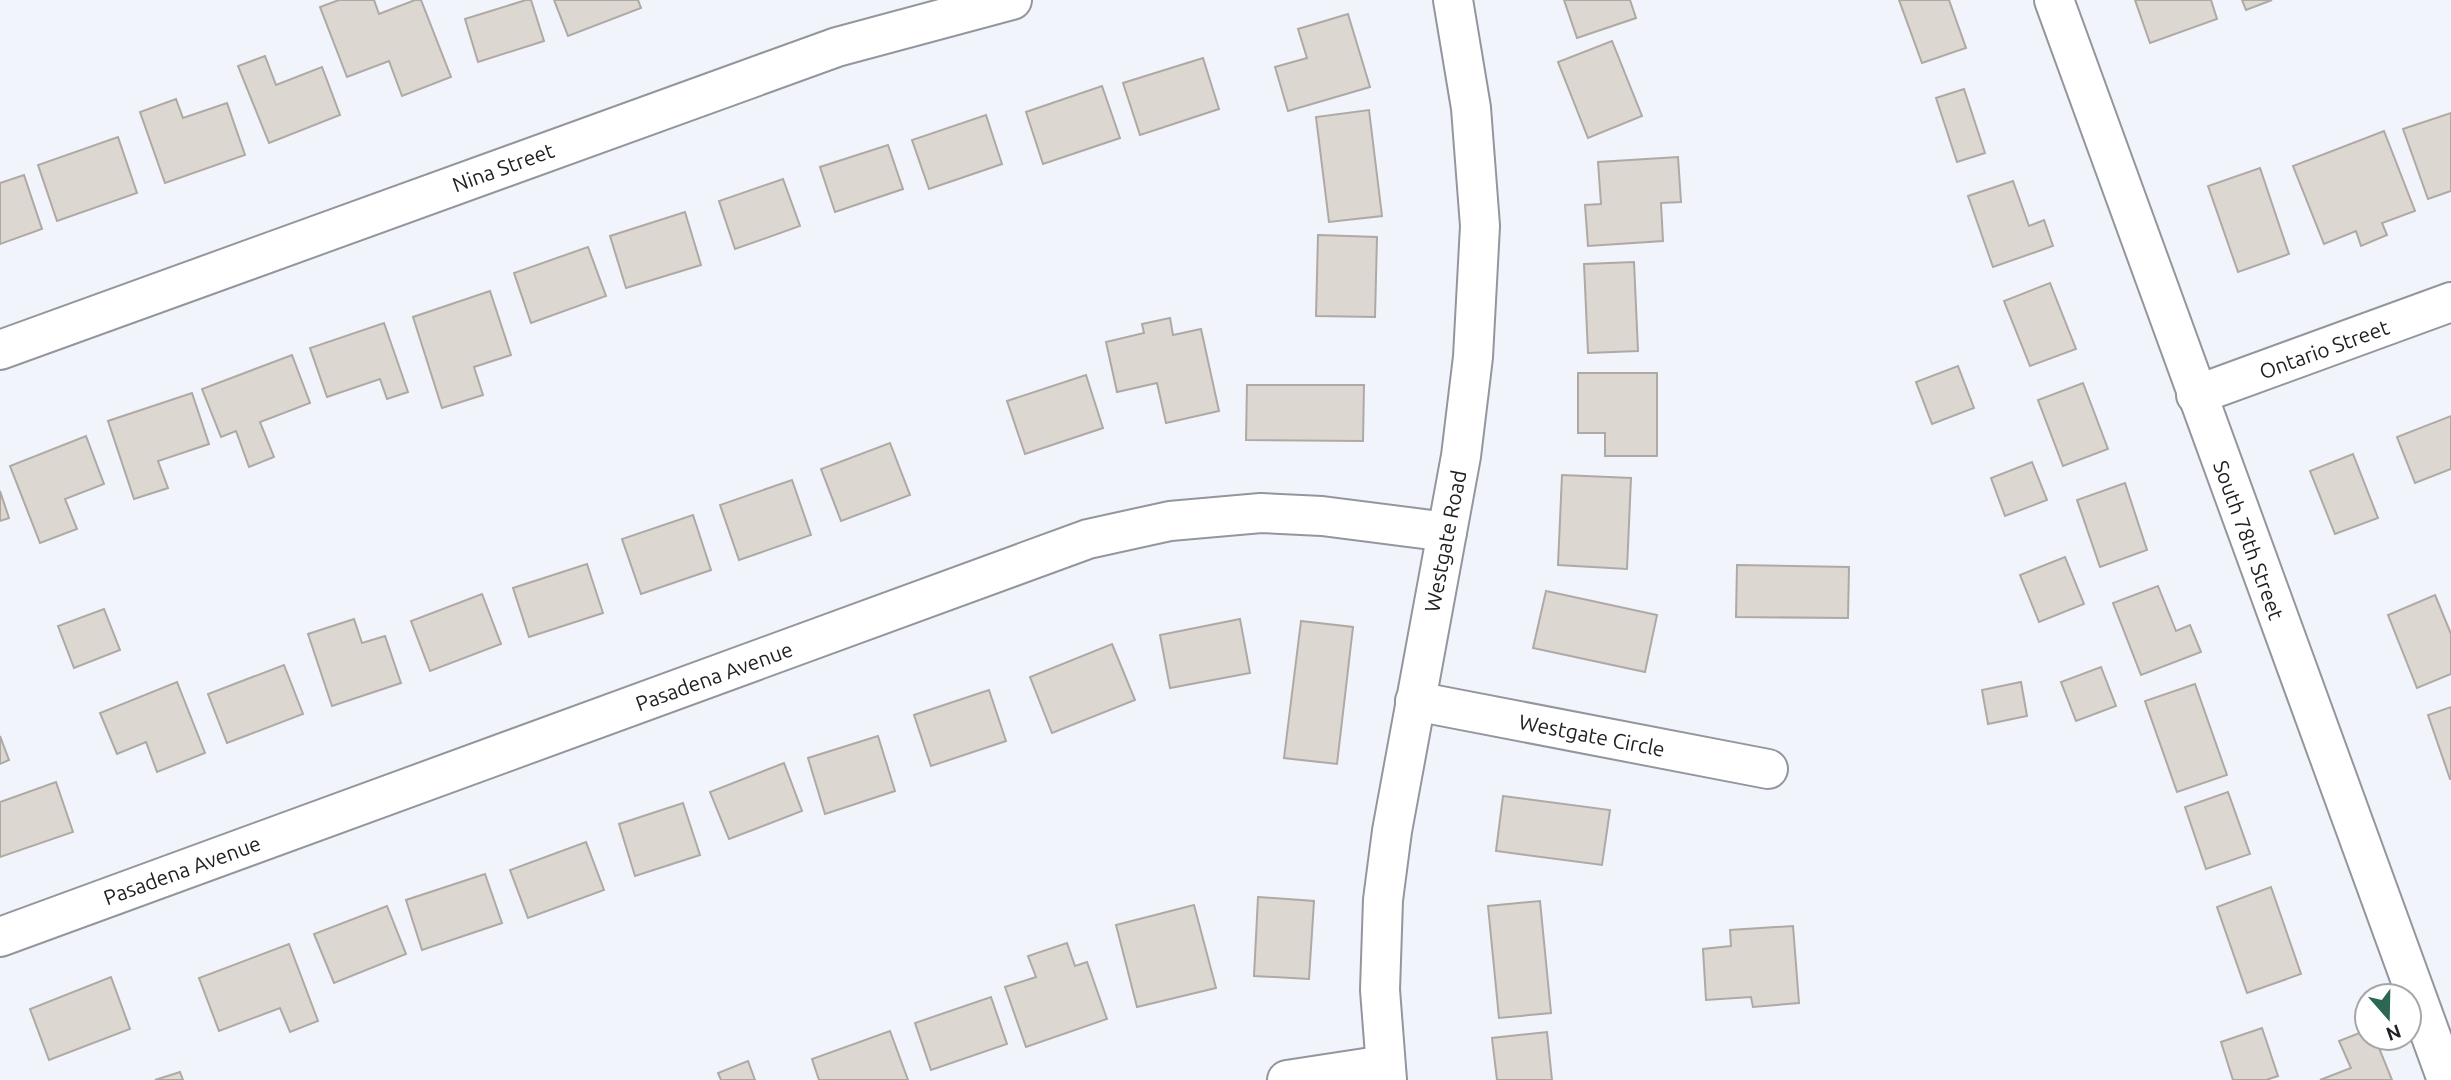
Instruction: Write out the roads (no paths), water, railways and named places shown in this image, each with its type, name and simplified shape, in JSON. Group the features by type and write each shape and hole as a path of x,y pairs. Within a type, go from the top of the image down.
{"street":[{"name":"Nina Street","path":"0,350 837,47 1012,0"},
{"name":"Westgate Road","path":"1386,1072 1380,990 1383,900 1392,831 1461,456 1473,357 1480,226 1471,108 1453,0"},
{"name":"South 78th Street","path":"2054,0 2447,1080"},
{"name":"Ontario Street","path":"2196,395 2451,302"},
{"name":"Pasadena Avenue","path":"0,937 1088,539 1170,521 1261,513 1322,516 1447,532"},
{"name":"Westgate Circle","path":"1415,701 1768,769"},
{"path":"1287,1080 1386,1072"}]}
